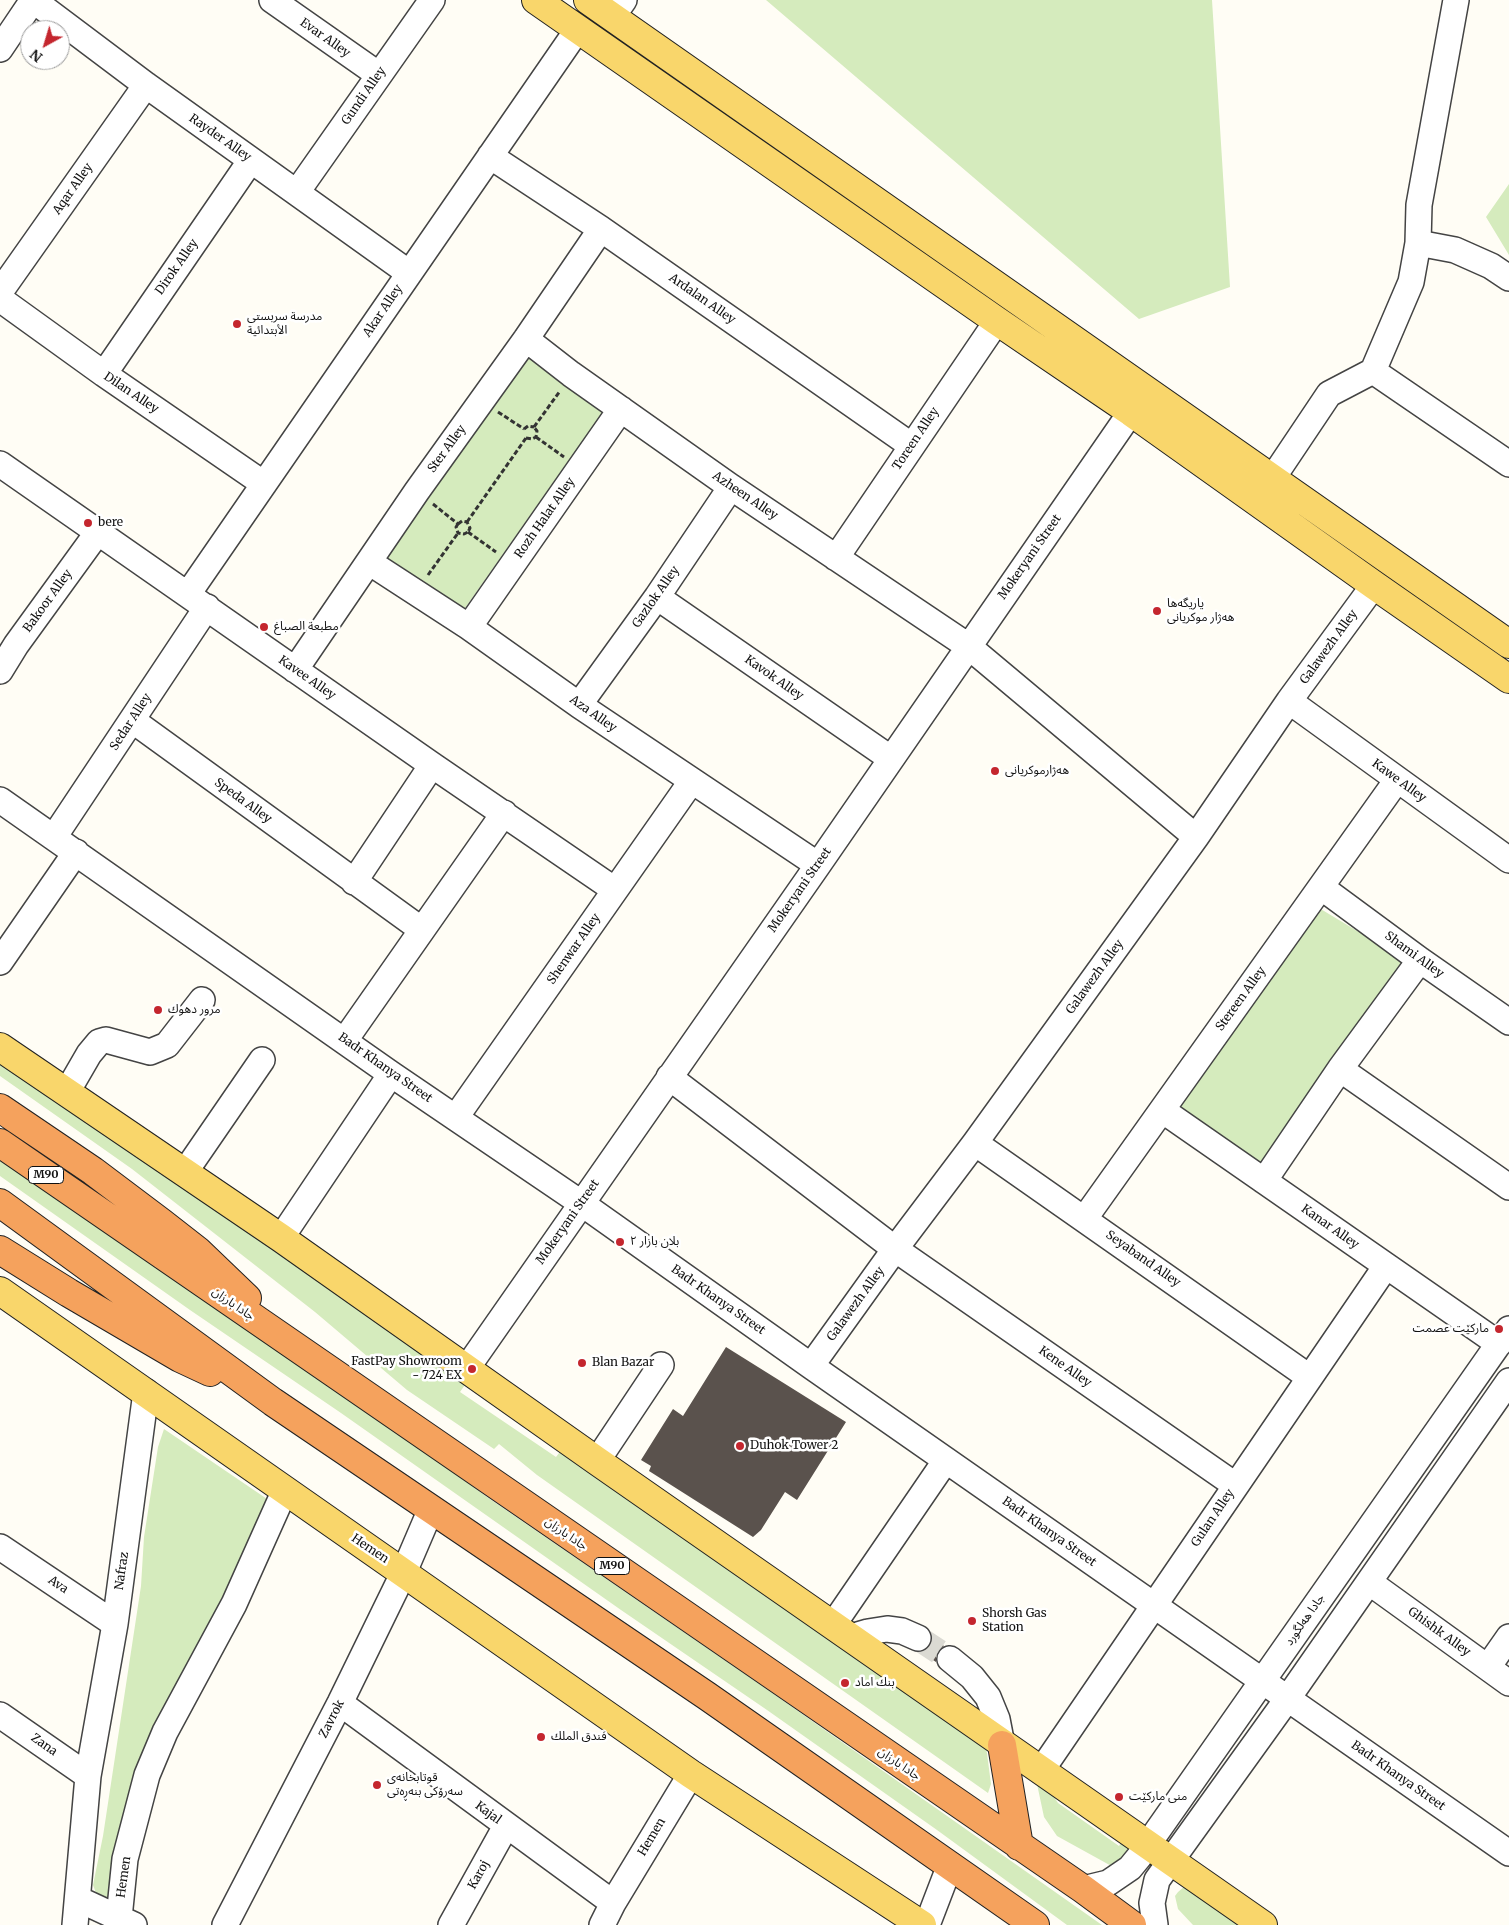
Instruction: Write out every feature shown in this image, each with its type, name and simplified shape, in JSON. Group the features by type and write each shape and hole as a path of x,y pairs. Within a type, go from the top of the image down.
{"highway":[{"path":"0,1108 93,1172 198,1251 310,1357"},
{"name":"جادا بارزان","path":"0,1143 1083,1889 1132,1925"},
{"path":"0,1203 273,1402 699,1690 1035,1925"},
{"path":"0,1250 68,1293 180,1358 273,1402"},
{"path":"1002,1745 1019,1846"}],"main road":[{"path":"536,0 996,321 1131,412 1509,679"},
{"path":"588,0 618,9 1272,479 1509,644"},
{"path":"0,1046 281,1238 1002,1745 1263,1925"},
{"path":"0,1291 285,1490"},
{"name":"Hemen","path":"285,1490 691,1774"},
{"path":"691,1774 922,1925"}],"street":[{"path":"0,49 33,0"},
{"name":"Rayder Alley","path":"33,0 146,85 409,273"},
{"name":"Evar Alley","path":"272,0 379,76"},
{"name":"Gundi Alley","path":"297,192 432,0"},
{"path":"1272,479 1329,394 1373,371 1411,282 1418,243 1419,205 1456,0"},
{"name":"Akar Alley","path":"197,600 264,484 578,29"},
{"name":"Aqar Alley","path":"0,292 146,85"},
{"name":"Ardalan Alley","path":"490,156 601,228 912,446"},
{"name":"Dirok Alley","path":"104,374 251,160"},
{"name":"Ster Alley","path":"296,670 417,491 526,339 601,228"},
{"path":"1418,243 1455,250 1491,266 1509,278"},
{"name":"Dilan Alley","path":"0,299 104,374 264,484"},
{"name":"Toreen Alley","path":"836,558 996,321"},
{"name":"Azheen Alley","path":"526,339 571,374 732,487 968,646 1196,837"},
{"path":"1373,371 1509,464"},
{"name":"Rozh Halat Alley","path":"469,627 621,408"},
{"name":"Mokeryani Street","path":"467,1368 1131,412"},
{"name":"Kavee Alley","path":"0,464 432,765 504,812 616,890"},
{"name":"Gazlok Alley","path":"580,705 732,487"},
{"name":"Bakoor Alley","path":"0,670 8,639 98,532"},
{"name":"Aza Alley","path":"369,562 469,627 691,782 818,865"},
{"name":"Galawezh Alley","path":"811,1366 1196,837 1289,701 1374,585"},
{"name":"Kavok Alley","path":"657,597 890,758"},
{"name":"Sedar Alley","path":"54,838 132,720 197,600"},
{"name":"Kawe Alley","path":"1289,701 1509,860"},
{"name":"Speda Alley","path":"132,720 422,930"},
{"path":"354,882 432,765"},
{"name":"Stereen Alley","path":"1085,1218 1397,780"},
{"name":"Shenwar Alley","path":"456,1117 691,782"},
{"name":"Badr Khanya Street","path":"0,800 391,1074 581,1203 811,1366 1509,1853"},
{"path":"344,1040 504,812"},
{"path":"0,962 76,852"},
{"name":"Shami Alley","path":"1321,887 1420,960 1509,1022"},
{"path":"1264,1181 1340,1069 1420,960"},
{"path":"67,1092 89,1054 99,1042 106,1040 150,1052 167,1045 202,1000"},
{"path":"185,1172 262,1060"},
{"path":"1340,1069 1509,1188"},
{"path":"281,1238 391,1074"},
{"name":"Kene Alley","path":"669,1077 896,1249 1236,1485"},
{"name":"Kanar Alley","path":"1162,1110 1386,1266 1504,1337"},
{"name":"Seyaband Alley","path":"975,1143 1085,1218 1309,1377"},
{"name":"Gulan Alley","path":"1041,1772 1153,1605 1386,1266"},
{"name":"جادا هەلگورد","path":"1083,1889 1108,1883 1130,1868 1504,1337"},
{"path":"597,1461 661,1365"},
{"path":"1155,1925 1152,1914 1157,1880 1288,1698 1509,1381"},
{"name":"Nafraz","path":"75,1925 88,1776 115,1624 146,1392"},
{"path":"918,1638 902,1631 887,1629 868,1632 842,1631 946,1460"},
{"name":"Hemen","path":"126,1922 126,1859 147,1775 164,1732 234,1604 285,1490"},
{"name":"Zavrok","path":"225,1925 340,1704 404,1572 431,1509"},
{"name":"Ava","path":"0,1546 115,1624"},
{"name":"Ghishk Alley","path":"1369,1582 1509,1683"},
{"path":"1488,1667 1509,1637"},
{"path":"950,1659 972,1677 988,1697 997,1719 1002,1745"},
{"name":"Kajal","path":"340,1704 613,1903"},
{"name":"Zana","path":"0,1715 88,1776"},
{"name":"Hemen","path":"602,1925 613,1903 691,1774"},
{"name":"Karoj","path":"452,1925 506,1826"},
{"path":"927,1925 950,1866"},
{"path":"78,1899 126,1922"}],"path":[{"path":"534,427 571,374"},
{"path":"496,410 524,429"},
{"path":"524,429 528,426 534,427"},
{"path":"534,427 537,430 536,437"},
{"path":"524,429 526,438"},
{"path":"536,437 580,469"},
{"path":"526,438 532,439 536,437"},
{"path":"466,522 526,438"},
{"path":"417,491 458,524"},
{"path":"458,533 456,527 458,524 462,521 466,522"},
{"path":"466,522 470,528 468,532"},
{"path":"468,532 513,564"},
{"path":"458,533 464,534 468,532"},
{"path":"424,579 458,533"}],"green space":[{"path":"766,0 1212,0 1230,287 1139,319"},
{"path":"1509,184 1509,255 1486,217"},
{"path":"525,347 607,406 463,611 383,558"},
{"path":"1319,908 1412,964 1262,1174 1171,1111"},
{"path":"0,1056 469,1379 460,1392 556,1457 565,1445 986,1746 991,1784 988,1793 537,1475 499,1444 494,1449 407,1390 315,1312 132,1169 0,1076"},
{"path":"0,1156 364,1408 487,1497 768,1690 1102,1925 1067,1925 767,1710 0,1176"},
{"path":"164,1429 270,1501 170,1713 121,1901 101,1906 93,1885 103,1836 141,1586 144,1537 158,1447"},
{"path":"1037,1784 1056,1791 1054,1797 1058,1803 1119,1846 1127,1833 1139,1842 1115,1868 1057,1836 1044,1817"},
{"path":"1185,1886 1254,1925 1193,1925 1178,1909 1175,1896"}],"building":[{"name":"Duhok Tower 2","path":"726,1347 846,1422 797,1500 785,1492 761,1530 753,1537 649,1471 651,1466 641,1460 673,1409 683,1416"},
{"path":"932,1638 944,1646 936,1656 936,1662 921,1652 931,1644"}],"tunnel":[{"path":"918,1638 950,1659"}],"place":[{"name":"مدرسة سربستي الأبتدائية","path":"237,324"},
{"name":"bere","path":"88,523"},
{"name":"یاریگەها هەژار موکریانی","path":"1157,611"},
{"name":"مطبعة الصباغ","path":"264,627"},
{"name":"ھەژارموکریانی","path":"995,771"},
{"name":"مرور دهوك","path":"158,1010"},
{"name":"بلان بازار ٢","path":"620,1242"},
{"name":"ماركێت عصمت","path":"1499,1329"},
{"name":"Blan Bazar","path":"582,1363"},
{"name":"FastPay Showroom - 724 EX","path":"472,1369"},
{"name":"Duhok Tower 2","path":"740,1446"},
{"name":"Shorsh Gas Station","path":"972,1621"},
{"name":"بنك اماد","path":"845,1683"},
{"name":"فندق الملك","path":"541,1737"},
{"name":"قوتابخانەی سەرۆکی بنەڕەتی","path":"377,1785"},
{"name":"منی مارکێت","path":"1119,1797"}]}
